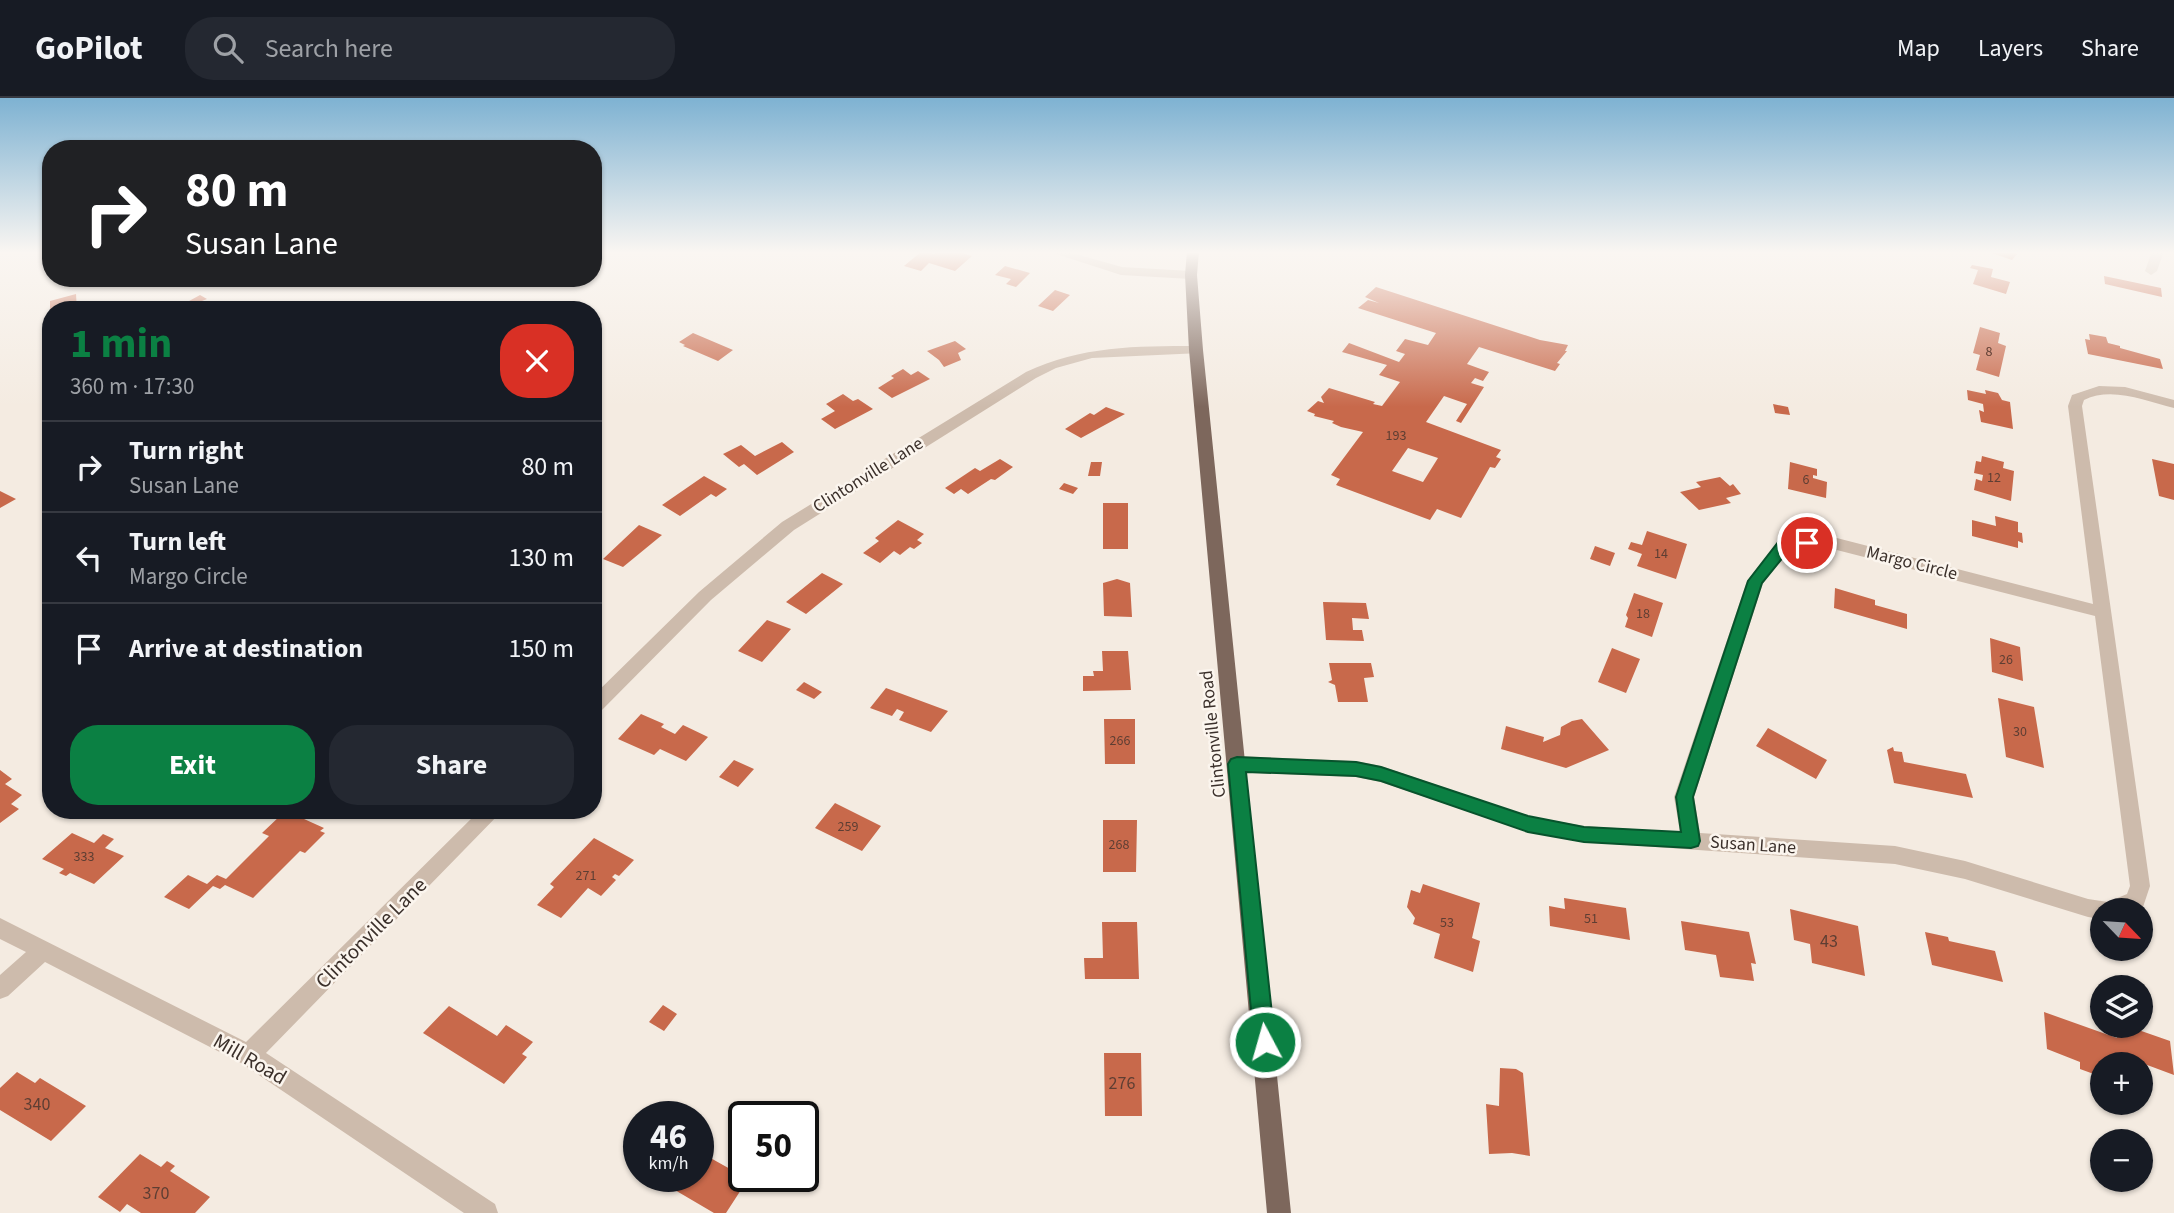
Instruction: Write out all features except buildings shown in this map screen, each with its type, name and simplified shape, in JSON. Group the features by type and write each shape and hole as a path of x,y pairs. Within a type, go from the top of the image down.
{"main road":[{"name":"Clintonville Road","path":"1193,303 1279,1213"}],"street":[{"name":"Clintonville Lane","path":"602,699 705,596 788,526 1031,375 1055,362 1094,352 1196,350"},
{"path":"2136,898 2140,886 2075,406 2077,398 2095,391 2111,391 2174,404"},
{"name":"Margo Circle","path":"1691,841 1684,797 1755,581 1785,545 1829,542 2102,612"},
{"name":"Susan Lane","path":"1237,764 1356,769 1381,774 1528,824 1584,834 1895,855 1965,870 2090,908"},
{"name":"Clintonville Lane","path":"249,1055 484,819"},
{"name":"Mill Road","path":"0,928 249,1055 486,1213"},
{"path":"0,989 43,950"}],"route":[{"path":"1265,1042 1237,764 1356,769 1381,774 1528,824 1584,834 1691,841 1684,797 1755,581 1785,545 1807,543"}]}
